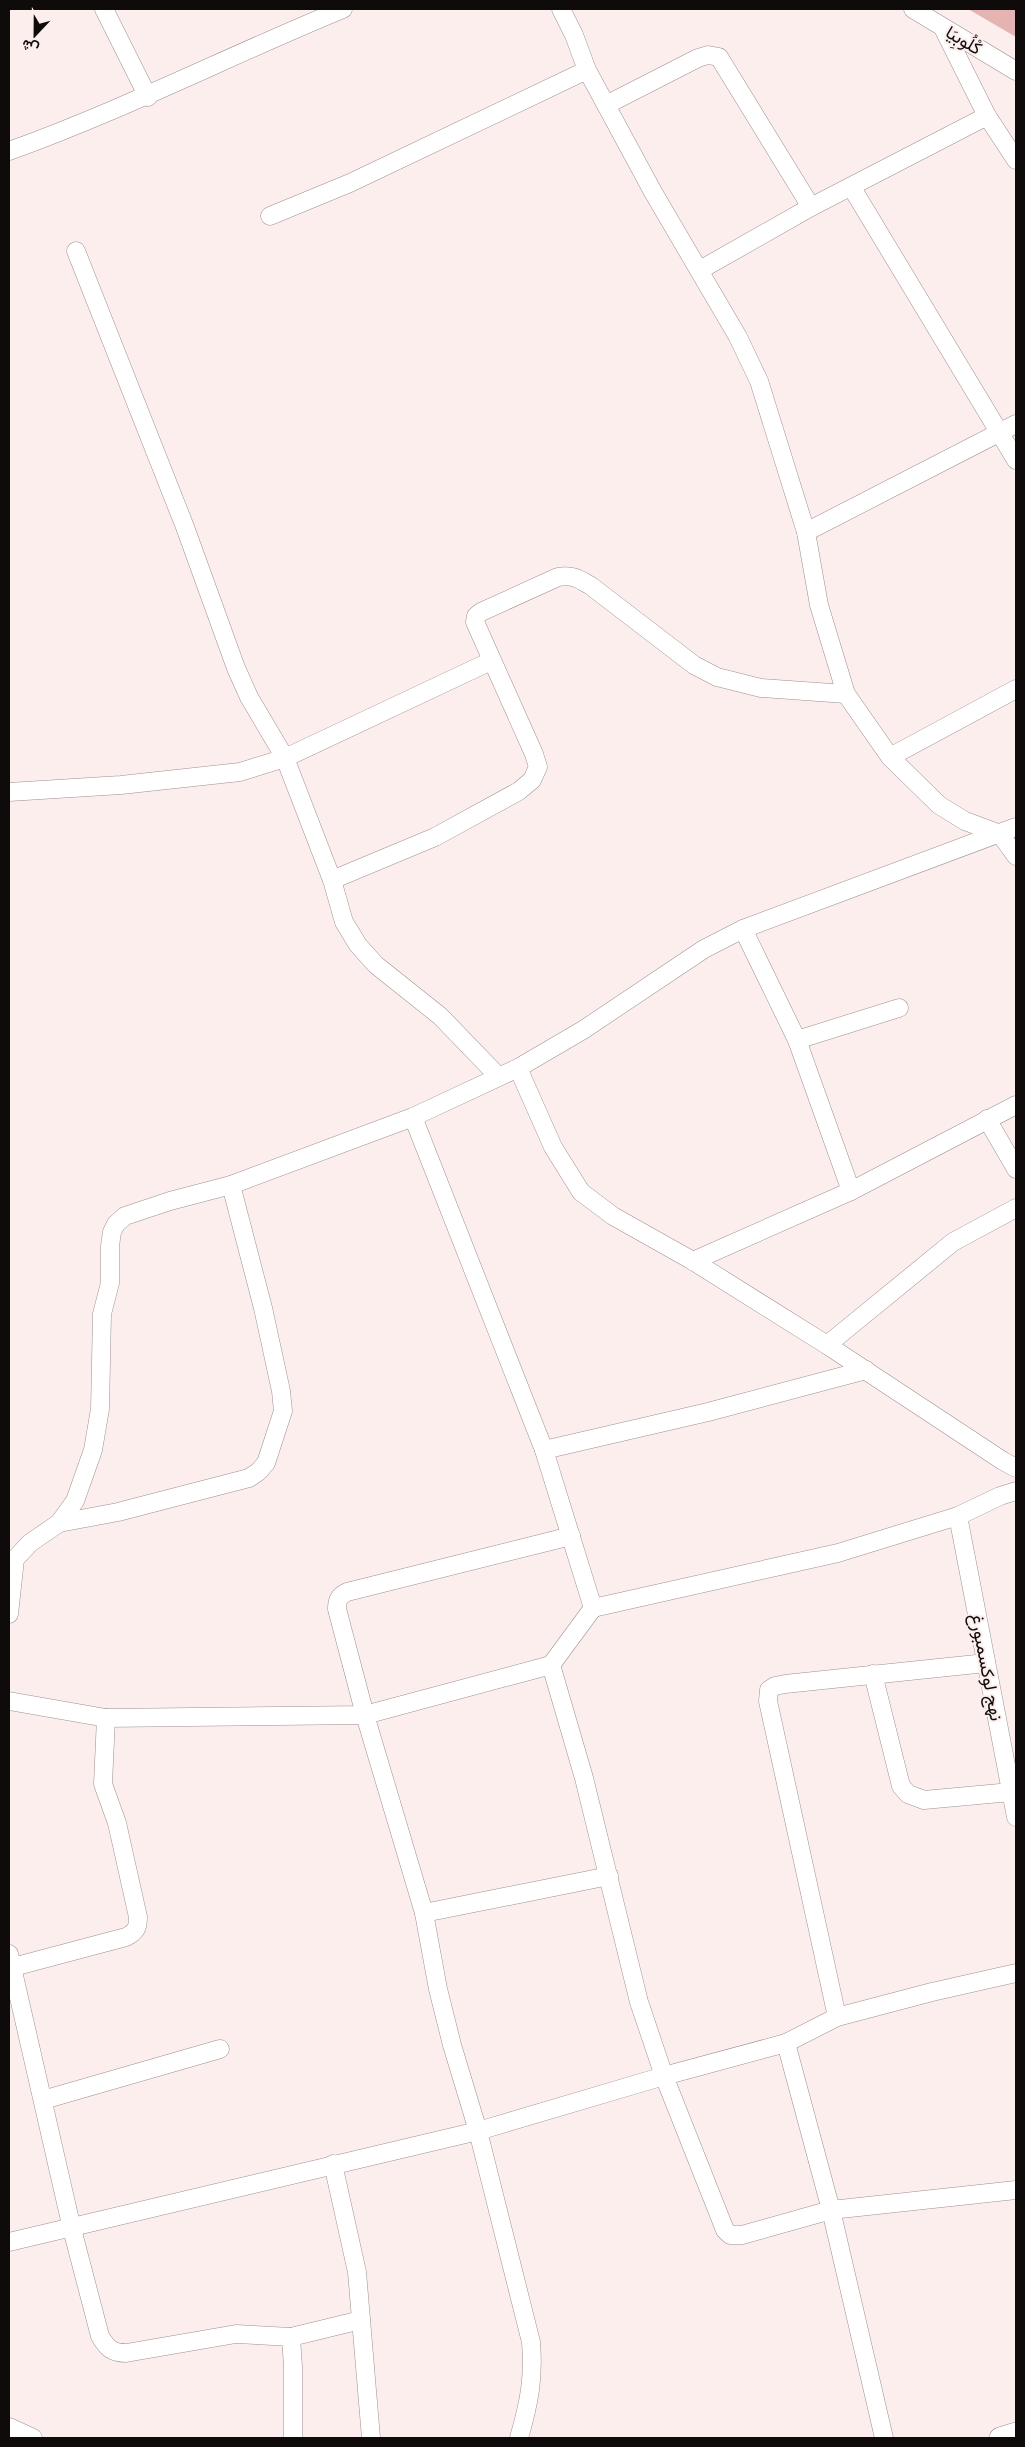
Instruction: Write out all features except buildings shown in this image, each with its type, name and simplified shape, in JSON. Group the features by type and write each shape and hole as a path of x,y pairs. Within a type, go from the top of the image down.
{"street":[{"path":"104,9 148,97"},
{"path":"9,150 148,97 245,49 342,9"},
{"path":"560,9 574,35 587,70 653,192 738,337 759,381 806,532 819,605 846,694 890,756 939,805 965,821 1008,831"},
{"name":"كْلُوبِيَا","path":"912,9 1016,71"},
{"path":"943,28 987,116 1016,160"},
{"path":"606,105 698,58 708,55 719,57 811,208"},
{"path":"270,216 359,179 587,70"},
{"path":"700,270 811,208 987,116"},
{"path":"852,188 1016,460"},
{"path":"76,251 184,527 236,668 249,697 285,758 332,880 344,922 358,945 376,965 440,1016 498,1076"},
{"path":"806,532 1016,424"},
{"path":"332,880 435,837 520,792 532,780 538,767 534,754 475,622 476,616 549,581 568,575 577,577 694,665 717,677 762,688 846,694"},
{"path":"9,792 120,786 240,772 285,758 492,661"},
{"path":"890,756 1016,688"},
{"path":"1008,831 1016,856"},
{"path":"9,1614 12,1559 30,1543 59,1523 75,1501 93,1450 100,1409 102,1314 110,1283 112,1232 125,1216 170,1200 231,1185 413,1117 518,1068 583,1030 704,949 743,930 1008,831"},
{"path":"743,930 797,1040 851,1191"},
{"path":"797,1040 899,1008"},
{"path":"518,1068 553,1147 581,1192 613,1216 693,1261 828,1345 1016,1468"},
{"path":"693,1261 851,1191 1016,1105"},
{"path":"413,1117 494,1318 544,1450 593,1608"},
{"path":"987,1119 1016,1169"},
{"path":"59,1523 118,1512 249,1478 266,1463 282,1411 281,1391 263,1308 231,1185"},
{"path":"828,1345 953,1242 1016,1208"},
{"path":"544,1450 708,1412 866,1370"},
{"path":"9,1701 106,1718 365,1714 551,1665 593,1608 838,1553 958,1516 1000,1496 1016,1491"},
{"name":"نهج لوكسمبورغ","path":"958,1516 1016,1817"},
{"path":"519,2438 530,2399 533,2369 531,2342 478,2131 445,2017 424,1913 365,1714 337,1609 340,1595 571,1536"},
{"path":"837,2017 768,1695 770,1690 775,1686 986,1663"},
{"path":"551,1665 584,1778 638,2002 664,2076 725,2230 730,2235 742,2235 831,2210 1016,2190"},
{"path":"874,1674 901,1786 908,1794 924,1800 1011,1792"},
{"path":"106,1718 103,1784 117,1823 138,1917 138,1928 133,1934 126,1937 11,1961 72,2229 100,2336 108,2348 115,2353 126,2353 236,2334 290,2337 361,2320"},
{"path":"424,1913 609,1876"},
{"path":"9,2242 72,2229 333,2164 478,2131 664,2076 786,2043 837,2017 942,1989 1016,1973"},
{"path":"786,2043 831,2210 884,2438"},
{"path":"43,2100 220,2049"},
{"path":"333,2164 357,2272 371,2438"},
{"path":"290,2337 293,2366 293,2438"},
{"path":"9,2428 33,2438"},
{"path":"1000,2438 1016,2433"}],"shaded area":[{"path":"968,9 1016,9 1016,37"}]}
